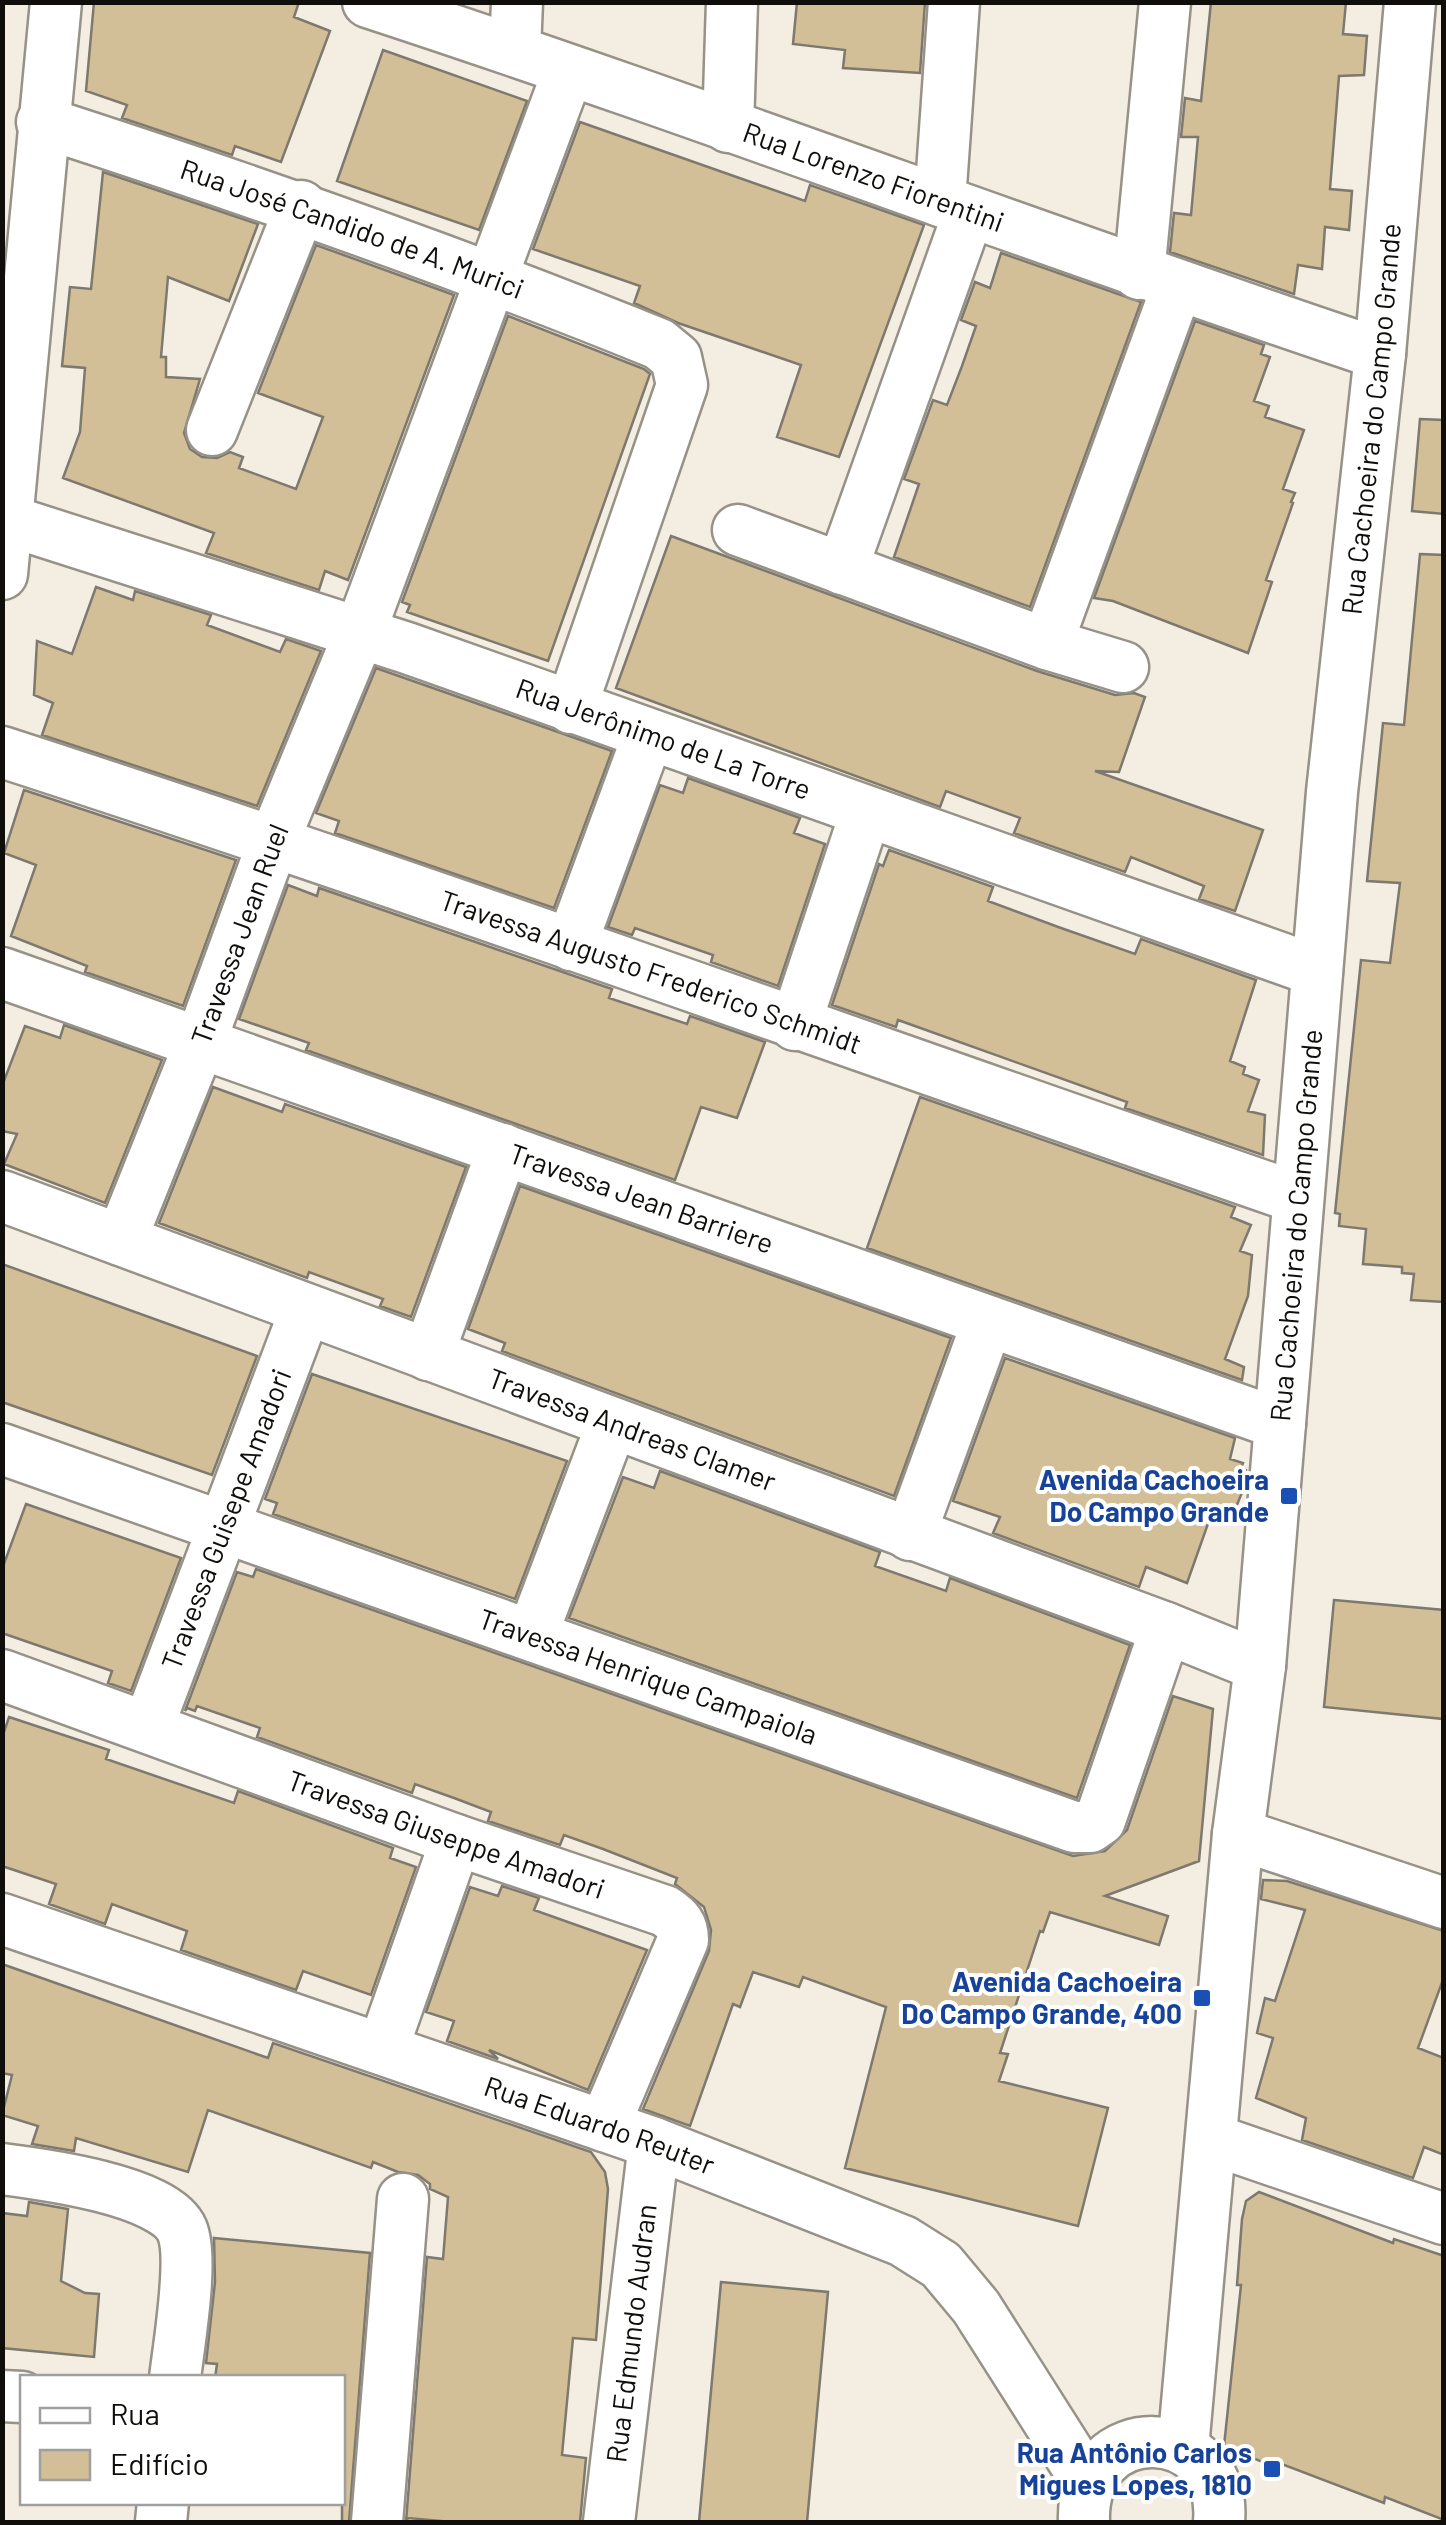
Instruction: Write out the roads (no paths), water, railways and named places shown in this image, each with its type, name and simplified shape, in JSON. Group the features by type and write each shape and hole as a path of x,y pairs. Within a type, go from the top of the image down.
{"street":[{"path":"2,574 56,2"},
{"name":"Rua Lorenzo Fiorentini","path":"368,2 516,26 568,72 1380,354"},
{"path":"728,127 732,2"},
{"path":"842,569 954,206 954,2"},
{"path":"1047,644 1158,280 1165,2"},
{"name":"Rua Cachoeira do Campo Grande","path":"1182,2448 1238,1834 1260,1666 1332,792 1380,354 1410,2"},
{"name":"Travessa Jean Ruel","path":"121,1240 200,1043 274,840 360,632 568,72"},
{"name":"Rua José Candido de A. Murici","path":"42,122 300,206 492,276 659,344 676,358 682,385 571,708"},
{"path":"212,430 300,206"},
{"name":"Rua Jerônimo de La Torre","path":"8,520 360,632 1318,972"},
{"path":"738,530 1047,644 1123,667"},
{"path":"571,944 648,736"},
{"name":"Travessa Augusto Frederico Schmidt","path":"2,752 274,840 1298,1198"},
{"path":"795,1025 866,812"},
{"name":"Travessa Jean Barriere","path":"2,973 1280,1424"},
{"path":"428,1355 503,1150"},
{"name":"Travessa Andreas Clamer","path":"2,1196 1260,1666"},
{"name":"Travessa Guisepe Amadori","path":"148,1727 305,1311"},
{"path":"910,1535 988,1320"},
{"path":"532,1636 612,1424"},
{"name":"Travessa Henrique Campaiola","path":"2,1449 1054,1822 1090,1827 1100,1820 1166,1628"},
{"name":"Travessa Giuseppe Amadori","path":"2,1675 664,1911 678,1920 683,1940 604,2126"},
{"path":"1238,1834 1444,1903"},
{"path":"383,2048 456,1840"},
{"name":"Rua Eduardo Reuter","path":"2,1919 654,2143 904,2241 942,2265 976,2307 1086,2504"},
{"path":"1211,2139 1444,2219"},
{"name":"Rua Edmundo Audran","path":"609,2522 654,2143"},
{"path":"2,2170 70,2178 122,2193 172,2215 182,2230 186,2256 176,2375"},
{"path":"377,2522 402,2199"},
{"path":"1086,2504 1102,2462 1120,2449 1151,2441 1182,2448 1200,2461 1219,2498 1221,2522"}],"place":[{"name":"Avenida Cachoeira Do Campo Grande","path":"1289,1496"},
{"name":"Avenida Cachoeira Do Campo Grande, 400","path":"1202,1998"},
{"name":"Rua Antônio Carlos Migues Lopes, 1810","path":"1272,2469"}]}
